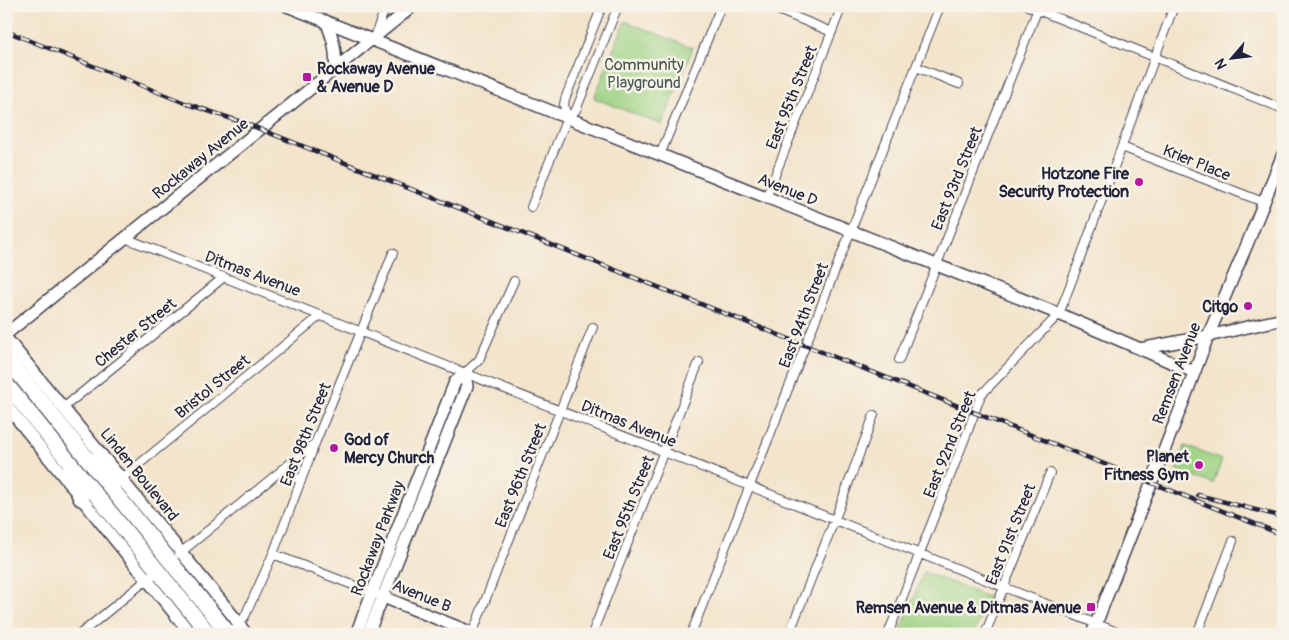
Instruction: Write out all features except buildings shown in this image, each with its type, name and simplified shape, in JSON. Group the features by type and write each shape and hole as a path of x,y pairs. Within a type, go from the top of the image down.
{"highway":[{"name":"Linden Boulevard","path":"6,358 78,447 175,557 236,632"},
{"path":"6,384 59,449 152,575 209,634"},
{"path":"78,447 121,478"},
{"path":"59,449 81,498"}],"main road":[{"name":"Avenue D","path":"288,6 1059,314 1194,372"},
{"name":"Rockaway Avenue","path":"6,336 413,6"},
{"path":"326,21 336,49 335,70"},
{"name":"Remsen Avenue","path":"1094,628 1208,336 1283,154"},
{"path":"1140,349 1283,319"},
{"name":"Linden Boulevard","path":"6,336 121,478 175,557"},
{"name":"Rockaway Parkway","path":"356,634 378,595 467,386 465,373"},
{"path":"6,405 81,498 152,575 191,634"},
{"name":"Rockaway Parkway","path":"368,634 378,595"},
{"name":"Avenue B","path":"378,595 473,633"}],"street":[{"path":"373,40 386,6"},
{"path":"567,118 564,105 565,99 602,6"},
{"path":"531,207 567,118 576,110 618,6"},
{"path":"660,155 721,6"},
{"path":"768,6 832,32"},
{"name":"East 95th Street","path":"766,198 842,6"},
{"name":"East 94th Street","path":"691,634 940,6"},
{"path":"1028,6 1038,8 1283,109"},
{"name":"East 92nd Street","path":"888,634 981,395 1059,314 1174,6"},
{"name":"East 93rd Street","path":"899,360 1038,8"},
{"path":"916,67 959,84"},
{"name":"Krier Place","path":"1122,147 1263,202"},
{"name":"Ditmas Avenue","path":"126,238 1004,587 1094,628 1122,634"},
{"name":"East 98th Street","path":"236,632 273,554 316,442 393,253"},
{"name":"Chester Street","path":"64,408 224,277"},
{"path":"465,373 479,360 514,281"},
{"name":"Bristol Street","path":"121,478 321,315"},
{"name":"East 96th Street","path":"473,633 593,327"},
{"name":"East 95th Street","path":"592,634 699,362"},
{"path":"789,634 874,415"},
{"path":"80,634 316,442"},
{"path":"282,469 301,481"},
{"name":"East 91st Street","path":"985,634 1050,473"},
{"path":"1197,634 1234,541"},
{"name":"Avenue B","path":"273,554 378,595"}],"green space":[{"name":"Community Playground","path":"625,21 693,48 662,125 594,98"},
{"name":"Planet Fitness Gym","path":"1185,446 1222,460 1213,484 1176,470"},
{"path":"924,572 988,597 974,634 899,634"}],"railway":[{"path":"6,31 185,103 247,124 1283,535"},
{"path":"1198,495 1283,517"}],"place":[{"name":"Rockaway Avenue & Avenue D","path":"307,77"},
{"name":"Hotzone Fire Security Protection","path":"1139,182"},
{"name":"Citgo","path":"1248,306"},
{"name":"God of Mercy Church","path":"334,448"},
{"name":"Planet Fitness Gym","path":"1199,465"},
{"name":"Remsen Avenue & Ditmas Avenue","path":"1091,607"}]}
